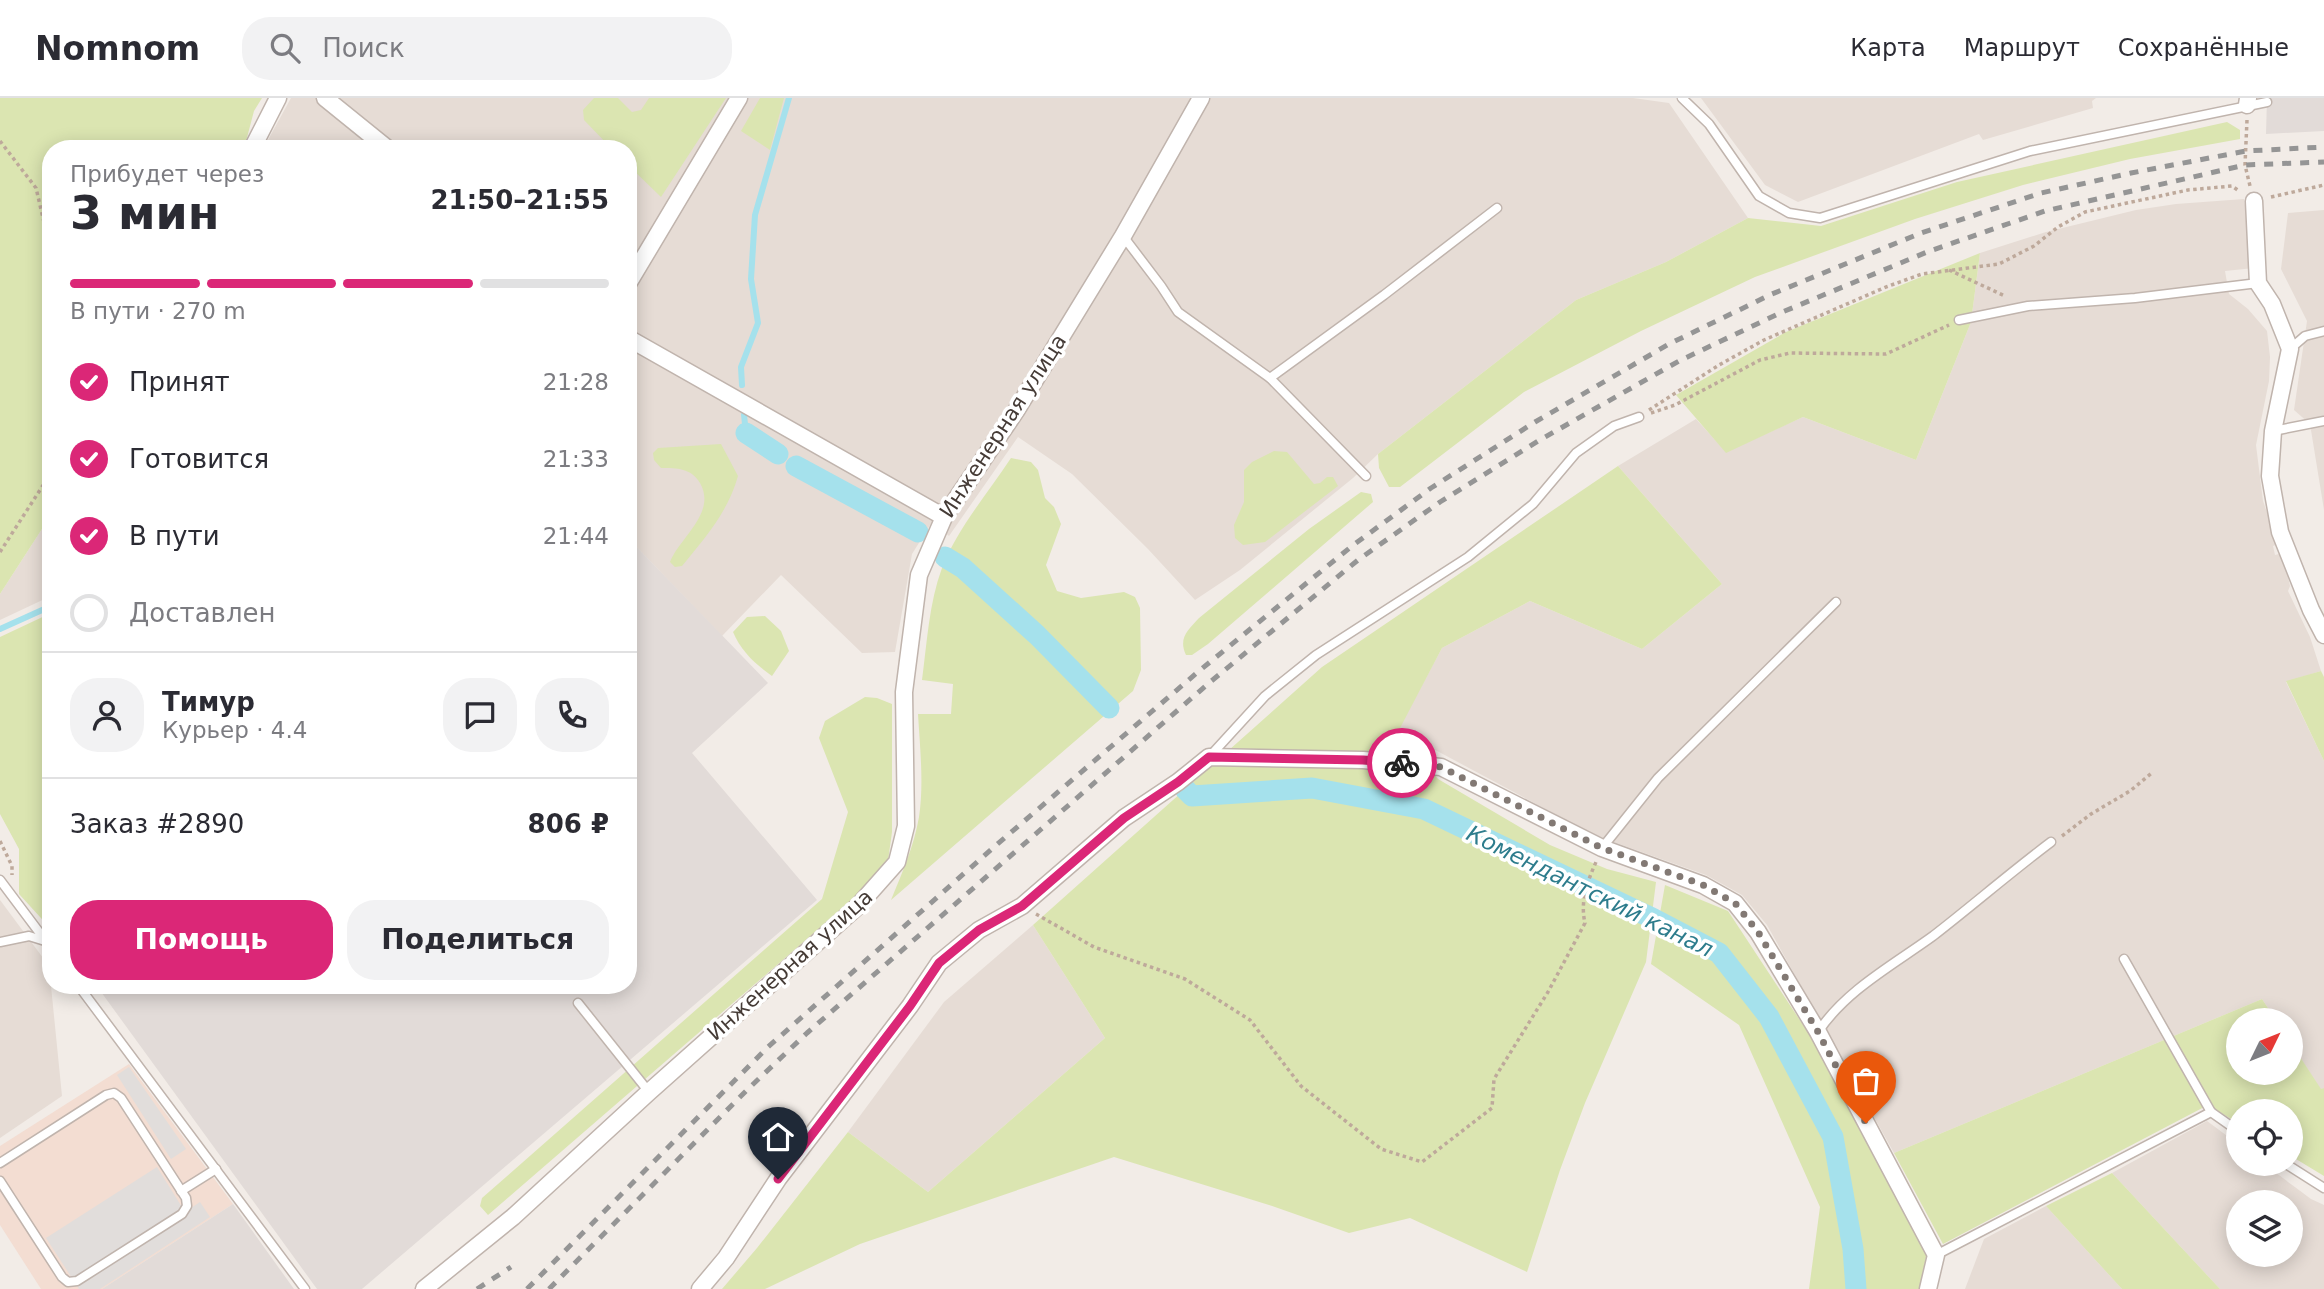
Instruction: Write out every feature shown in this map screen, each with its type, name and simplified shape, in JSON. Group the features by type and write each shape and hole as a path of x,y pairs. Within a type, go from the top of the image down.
{"street":[{"path":"257,140 278,98"},
{"path":"325,98 376,140"},
{"path":"637,269 739,98"},
{"name":"Инженерная улица","path":"425,1289 513,1217 858,906 897,862 906,825 904,692 919,575 944,517 1016,411 1123,236 1201,98"},
{"path":"2254,201 2258,283 2272,304 2290,349 2273,431 2270,476 2280,533 2318,611 2324,635"},
{"path":"637,343 944,517"},
{"path":"700,1289 726,1258 778,1179 910,1006 939,963 979,930 1022,906 1124,818 1178,782 1209,757 1363,760 1441,767 1602,848 1703,885 1735,903 1758,932 1818,1032 1936,1255 1928,1289"}],"lane":[{"path":"1682,98 1709,124 1759,197 1789,213 1820,218 2030,151 2248,102 2267,102"},
{"path":"1270,378 1497,208"},
{"path":"1123,236 1178,312 1270,378 1366,476"},
{"path":"1959,320 2028,306 2135,298 2258,283"},
{"path":"2290,349 2305,337 2324,331"},
{"path":"1209,757 1265,696 1316,655 1468,557 1533,504 1576,453 1614,426 1639,417"},
{"path":"2273,431 2324,421"},
{"path":"1602,848 1658,778 1836,602"},
{"path":"1818,1032 1831,1012 1850,996 2051,842"},
{"path":"0,880 42,936"},
{"path":"0,942 29,936 42,941"},
{"path":"2124,959 2211,1112 2226,1123"},
{"path":"85,994 305,1289"},
{"path":"578,1003 649,1092"},
{"path":"0,1163 106,1095 114,1093 121,1098 181,1191 187,1206 182,1214 77,1281 68,1282 62,1277 0,1181"},
{"path":"1936,1255 2211,1112"},
{"path":"181,1191 216,1169"},
{"path":"2303,1175 2324,1188"}],"path":[{"path":"2245,165 2248,102"},
{"path":"0,141 36,188 42,214"},
{"path":"1639,417 1719,365 1764,340 1922,274 1999,264 2035,246 2058,227 2085,212 2188,190 2232,186 2254,201 2324,185"},
{"path":"1947,270 2028,306"},
{"path":"1639,417 1675,405 1760,360 1790,353 1886,354 1959,320"},
{"path":"0,552 42,487"},
{"path":"2051,842 2130,791 2153,772"},
{"path":"1022,906 1094,947 1185,979 1250,1020 1301,1086 1381,1149 1422,1162 1492,1108 1494,1079 1548,992 1585,923 1582,910 1589,878 1602,848"}],"shaded area":[{"path":"291,98 1633,98 1669,103 1748,218 1666,262 1576,300 1378,454 1353,478 1240,570 1195,600 1072,474 1018,437 949,536 932,522 912,554 895,652 862,653 781,575 722,636 637,547 637,140 268,140"},
{"path":"1701,98 2096,98 2092,101 2093,108 1983,140 1979,134 1798,202 1765,185"},
{"path":"2267,98 2324,98 2324,131 2266,134"},
{"path":"2244,199 2254,268 2225,271 2229,294 2248,309 2267,331 2269,381 2256,445 2263,501 2278,544 2273,546 2275,555 2283,553 2290,586 2288,591 2310,637 2321,671 2286,682 2324,761 2324,1088 2321,1090 2303,1062 2303,1008 2268,1008 2262,999 2240,1008 2226,1008 2226,1014 1894,1153 1767,925 1742,895 1706,875 1594,835 1398,730 1442,648 1530,601 1642,649 1722,584 1618,466 1696,419 1726,452 1803,417 1916,460 1971,322 1980,253 2046,232 2136,210"},
{"path":"2324,210 2324,510 2310,424 2294,410 2307,321 2281,269 2288,213"},
{"path":"42,529 42,600 0,620 0,594"},
{"path":"637,547 768,683 692,753 817,900 362,1289 317,1289 103,994 637,994"},
{"path":"0,900 42,957 42,994 52,994 62,1096 0,1138"},
{"path":"1033,925 1105,1038 928,1192 848,1132 944,1002"},
{"path":"129,1064 233,1204 102,1289 41,1289 0,1225 0,1146"},
{"path":"129,1067 186,1149 171,1159 117,1075"},
{"path":"2207,1121 2226,1135 2226,1176 2280,1176 2299,1190 2226,1190 2226,1267 2303,1267 2303,1193 2324,1205 2324,1289 2220,1289 2112,1173"},
{"path":"157,1167 185,1212 200,1202 210,1217 100,1289 79,1289 46,1238"},
{"path":"233,1204 294,1289 102,1289"},
{"path":"2046,1206 2122,1289 1965,1289 1984,1239"}],"green space":[{"path":"0,98 262,98 254,111 246,140 42,140 42,529 0,594"},
{"path":"594,98 618,98 632,112 641,110 649,98 726,98 661,197 637,174 637,140 603,140 584,120 583,110"},
{"path":"760,98 784,98 770,150 741,131"},
{"path":"2227,122 2240,130 2240,139 2130,159 2023,185 1915,219 1755,277 1641,331 1524,392 1400,487 1389,487 1379,468 1378,454 1576,300 1666,262 1748,218 1821,226 1957,182"},
{"path":"1980,253 1971,322 1916,460 1803,417 1726,453 1676,395 1786,332"},
{"path":"721,444 738,476 734,489 707,535 682,566 675,567 670,562 701,515 704,494 700,483 692,474 678,469 661,468 654,460 653,453 658,448"},
{"path":"1274,451 1287,452 1314,484 1333,477 1338,486 1265,542 1243,545 1235,538 1234,525 1244,502 1244,470 1252,462"},
{"path":"1011,458 1031,462 1038,470 1045,498 1054,507 1061,524 1046,565 1057,591 1081,598 1124,592 1135,597 1140,608 1141,670 1133,691 891,900 911,849 919,817 921,779 918,714 951,714 953,684 922,680 934,595 942,568 956,539"},
{"path":"1618,466 1722,584 1642,649 1530,601 1442,648 1399,730 1438,779 1550,845 1607,869 1656,882 1646,962 1585,1103 1527,1272 1410,1218 1349,1233 1114,1157 860,1244 765,1289 722,1289 848,1132 928,1192 1105,1038 1033,925 1322,667"},
{"path":"1361,492 1371,494 1373,502 1208,644 1192,655 1186,655 1184,639 1199,618 1309,529"},
{"path":"765,616 781,631 789,651 772,676 749,657 733,632 747,617"},
{"path":"42,617 42,919 19,894 19,849 0,814 0,637"},
{"path":"2321,671 2324,677 2324,761 2286,681"},
{"path":"865,697 892,704 892,832 888,861 852,900 488,1215 480,1206 482,1198 822,899 848,812 819,738 825,721"},
{"path":"1665,885 1728,911 1811,1037 1927,1253 1919,1289 1809,1289 1820,1207 1739,1025 1651,964"},
{"path":"2262,999 2268,1008 2240,1008"},
{"path":"2226,1014 2226,1085 2303,1085 2303,1061 2321,1089 2324,1088 2324,1176 2303,1163 2303,1099 2226,1099 2226,1116 2208,1105 1943,1244 1894,1153"},
{"path":"2112,1173 2220,1289 2122,1289 2046,1206"}],"waterway":[{"name":"Комендантский канал","path":"742,385 741,367 758,323 751,279 755,215 789,98"},
{"name":"Комендантский канал","path":"744,415 746,433"},
{"name":"Комендантский канал","path":"746,433 778,454"},
{"name":"Комендантский канал","path":"796,466 918,532"},
{"name":"Комендантский канал","path":"945,557 963,568 1037,635 1109,708"},
{"path":"0,629 42,610"},
{"name":"Комендантский канал","path":"1185,789 1192,796 1312,788 1424,809 1719,953 1769,1017 1833,1137 1853,1249 1856,1289"}],"railway":[{"path":"527,1289 768,1047 994,847 1199,671 1352,546 1431,488 1535,422 1669,344 1772,294 1921,233 2041,193 2131,173 2246,151 2324,147"},
{"path":"549,1289 807,1033 1209,683 1358,560 1440,502 1538,441 1679,361 1780,313 1927,252 2045,211 2245,165 2324,162"},
{"path":"477,1289 511,1267"}],"way so far":[{"path":"1402,763 1441,767 1602,848 1703,885 1735,903 1758,932 1818,1032 1866,1123"}],"route":[{"path":"778,1179 910,1006 939,963 979,930 1022,906 1124,818 1178,782 1209,757 1402,763"}]}
